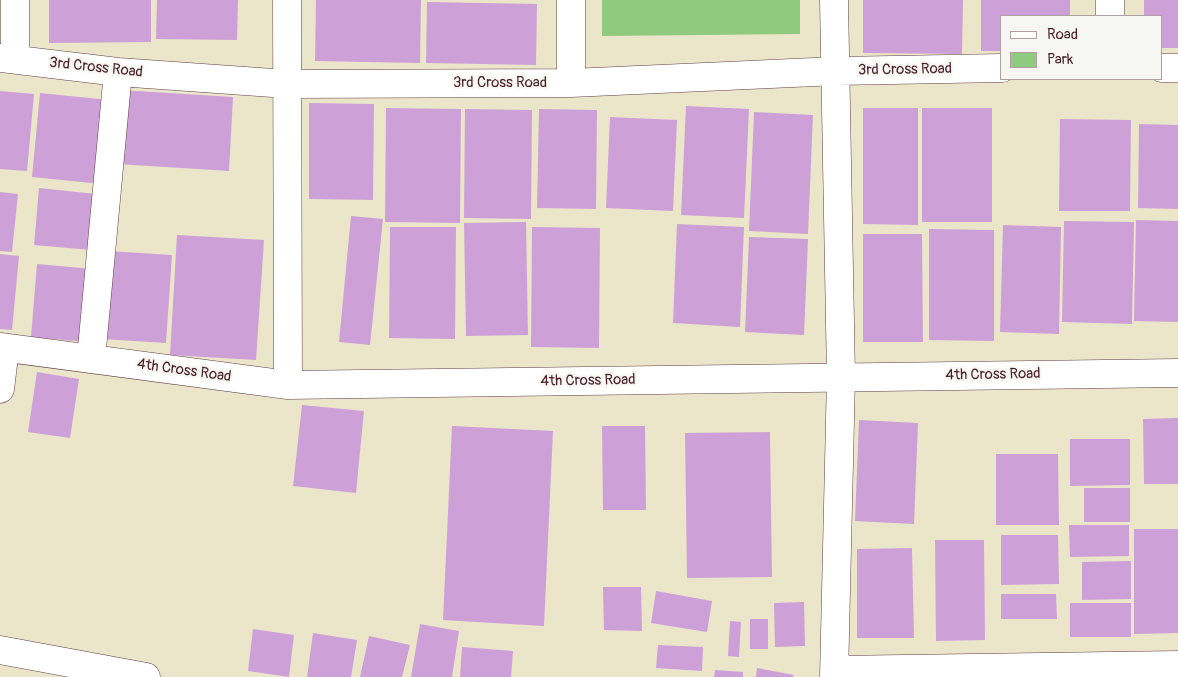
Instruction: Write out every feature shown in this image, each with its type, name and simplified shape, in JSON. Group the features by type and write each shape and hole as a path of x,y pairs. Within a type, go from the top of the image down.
{"street":[{"path":"7,59 15,0"},
{"path":"287,0 288,385"},
{"path":"571,0 571,83"},
{"path":"834,0 837,71 841,377 834,674 1178,665"},
{"path":"1110,0 1110,15"},
{"name":"3rd Cross Road","path":"7,59 118,72 287,84 571,83 837,71 1000,68"},
{"path":"1163,68 1178,68"},
{"path":"91,359 118,72"},
{"path":"0,389 3,347"},
{"name":"4th Cross Road","path":"3,347 288,385 1178,373"},
{"path":"0,650 146,677"}],"green space":[{"path":"602,0 800,0 800,34 602,36"}],"building":[{"path":"49,0 151,0 151,42 49,43"},
{"path":"157,0 238,0 237,40 156,39"},
{"path":"316,0 421,0 420,63 315,61"},
{"path":"863,0 963,0 962,54 863,53"},
{"path":"981,0 1070,0 1070,15 1000,15 1000,51 981,51"},
{"path":"1144,0 1178,0 1178,48 1163,48 1163,15 1144,15"},
{"path":"427,2 537,4 536,65 426,63"},
{"path":"121,90 233,97 229,171 117,164"},
{"path":"0,91 34,94 27,171 0,169"},
{"path":"40,93 109,100 101,184 32,177"},
{"path":"309,103 374,104 373,200 309,199"},
{"path":"686,106 749,109 744,218 681,215"},
{"path":"386,108 461,109 460,223 385,222"},
{"path":"863,108 918,108 918,225 863,224"},
{"path":"922,108 992,108 992,222 922,222"},
{"path":"465,109 532,110 531,219 464,218"},
{"path":"539,109 597,110 596,209 537,208"},
{"path":"754,112 813,115 808,234 749,231"},
{"path":"610,117 677,120 673,211 606,208"},
{"path":"1060,119 1131,120 1130,211 1059,211"},
{"path":"1139,124 1178,125 1178,209 1138,208"},
{"path":"39,188 96,194 91,250 34,245"},
{"path":"0,192 18,194 12,252 0,251"},
{"path":"351,216 383,219 370,345 339,342"},
{"path":"1136,220 1178,221 1178,322 1134,321"},
{"path":"1064,221 1134,222 1132,324 1062,322"},
{"path":"526,222 528,335 466,336 464,223"},
{"path":"677,224 744,227 740,327 673,323"},
{"path":"1003,225 1061,227 1059,334 1000,332"},
{"path":"390,227 456,227 455,339 389,338"},
{"path":"532,227 600,228 599,348 531,347"},
{"path":"929,229 994,230 994,341 929,340"},
{"path":"863,234 922,234 923,342 863,342"},
{"path":"177,235 264,240 256,360 170,355"},
{"path":"749,237 808,239 804,335 745,332"},
{"path":"108,251 172,255 166,343 102,339"},
{"path":"0,254 19,256 12,330 0,329"},
{"path":"37,264 93,269 86,342 31,337"},
{"path":"37,372 79,379 70,438 28,432"},
{"path":"302,405 364,411 356,493 293,486"},
{"path":"1178,418 1178,484 1144,484 1143,419"},
{"path":"859,420 918,423 914,524 855,521"},
{"path":"452,426 553,431 544,626 443,620"},
{"path":"602,426 645,426 646,510 603,510"},
{"path":"770,432 772,577 687,578 685,433"},
{"path":"1070,439 1130,439 1130,485 1070,486"},
{"path":"996,454 1058,454 1059,525 996,525"},
{"path":"1084,488 1130,488 1130,522 1084,522"},
{"path":"1069,525 1129,525 1129,556 1070,557"},
{"path":"1134,529 1178,529 1178,633 1134,634"},
{"path":"1001,535 1058,535 1059,584 1001,585"},
{"path":"935,540 984,540 985,640 936,641"},
{"path":"912,548 914,638 857,638 857,549"},
{"path":"1131,561 1131,599 1082,600 1082,562"},
{"path":"603,587 641,587 642,631 604,630"},
{"path":"656,591 712,601 707,632 651,623"},
{"path":"1001,594 1056,594 1057,619 1001,619"},
{"path":"804,602 805,646 775,647 774,603"},
{"path":"1070,603 1131,603 1131,637 1070,637"},
{"path":"750,619 768,619 768,649 750,649"},
{"path":"730,621 741,622 739,657 728,656"},
{"path":"420,624 459,631 452,677 411,677"},
{"path":"253,629 294,635 289,677 248,671"},
{"path":"313,633 357,640 351,677 307,677"},
{"path":"369,636 410,645 402,677 360,677"},
{"path":"658,645 703,647 702,671 656,668"},
{"path":"462,647 513,651 511,677 460,677"},
{"path":"757,668 794,675 793,677 756,677"},
{"path":"715,670 743,672 743,677 714,677"}]}
